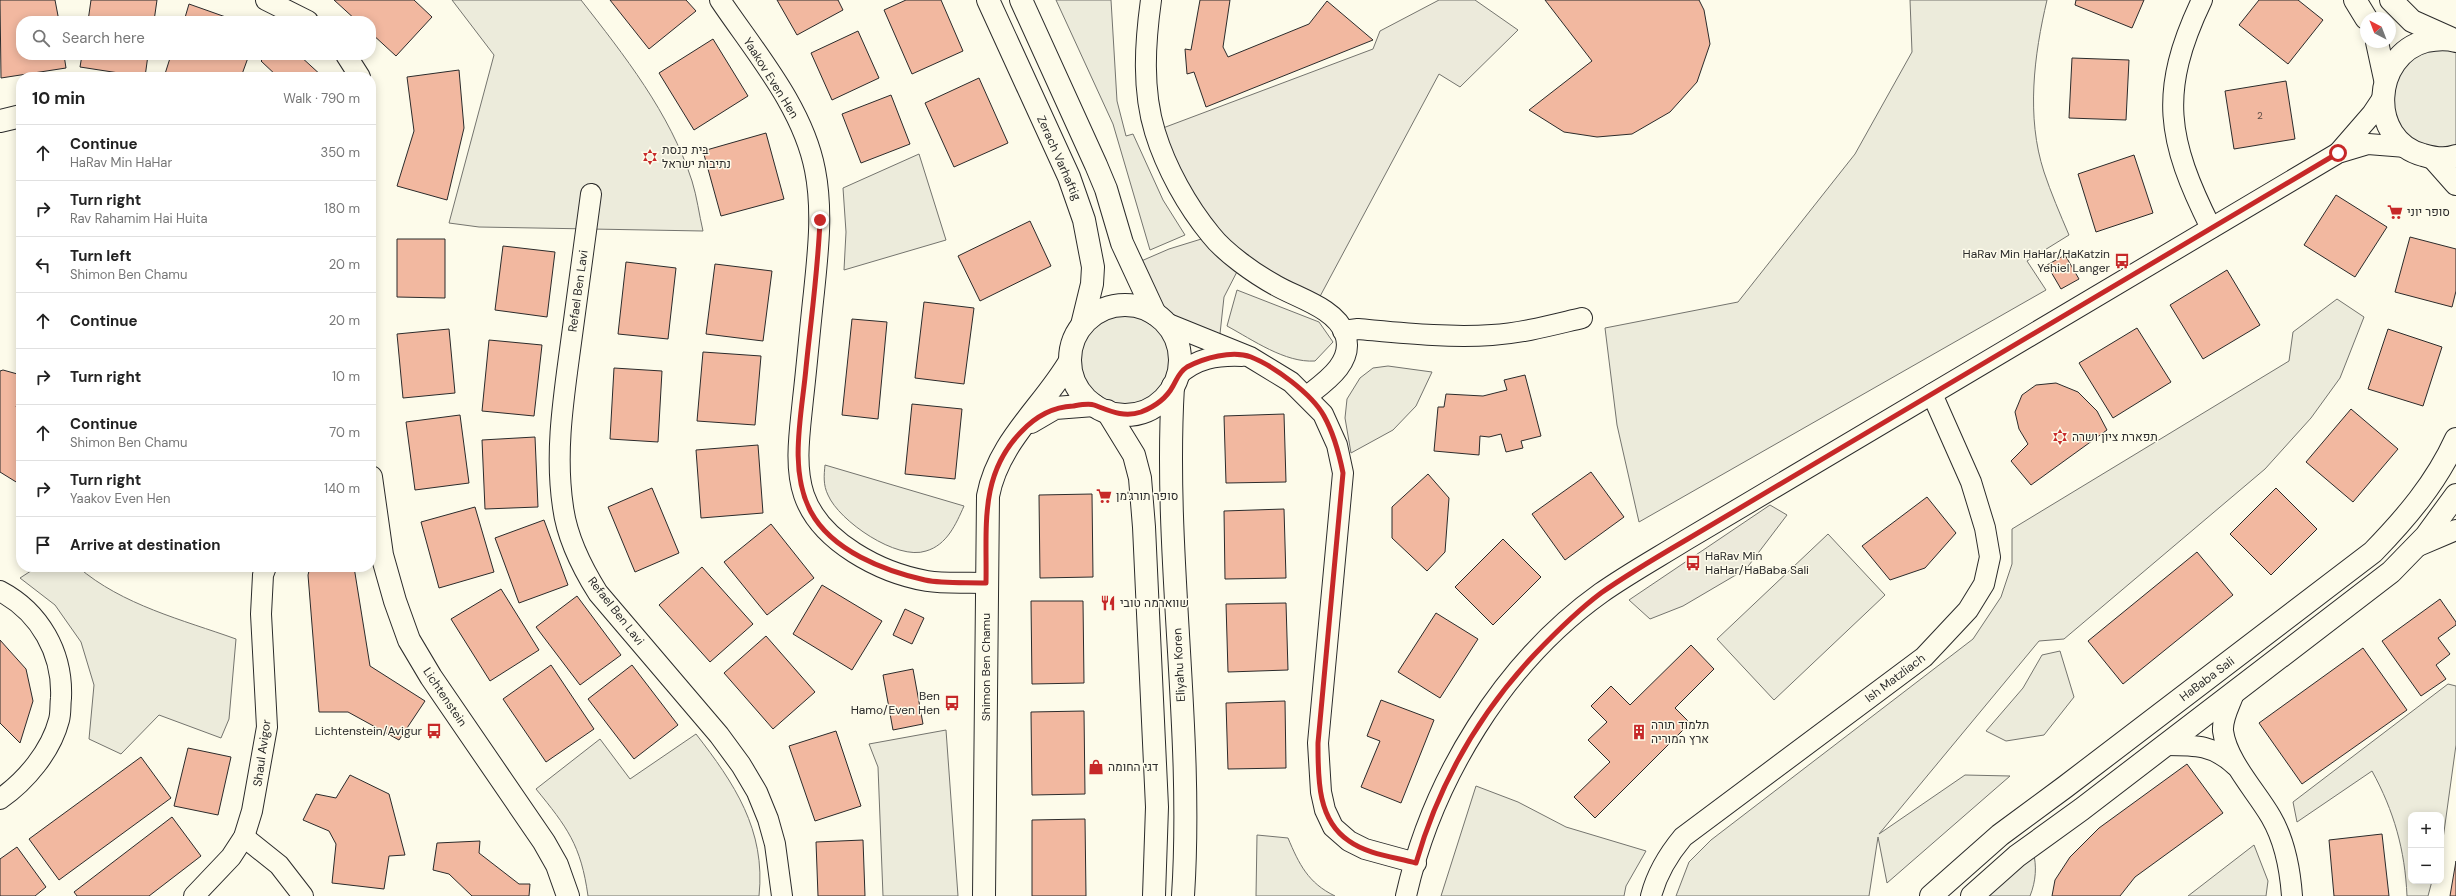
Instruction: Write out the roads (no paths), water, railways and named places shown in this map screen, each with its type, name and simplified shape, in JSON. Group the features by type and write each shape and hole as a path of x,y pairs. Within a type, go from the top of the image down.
{"street":[{"path":"266,0 298,16"},
{"name":"Yaakov Even Hen","path":"720,0 792,108 807,140 815,170 820,207 819,244 800,425 799,459 804,495 811,512 834,538 851,551 874,563 927,580 986,583"},
{"name":"Zerach Varhaftig","path":"988,0 1066,172 1084,220 1093,268 1092,284 1082,325"},
{"path":"1021,0 1106,189 1122,243 1161,318 1176,339 1180,357 1175,381"},
{"path":"1151,0 1146,70 1155,132 1170,170 1190,204 1212,236 1242,262 1274,284 1338,320 1343,331 1347,350 1341,365 1307,396"},
{"path":"2202,0 2177,63 2172,109 2175,141 2190,186 2211,228"},
{"path":"2355,0 2362,12"},
{"path":"2392,0 2412,21 2454,40"},
{"path":"2338,153 2372,114 2393,64 2405,52 2419,43 2436,39 2454,40"},
{"path":"2378,48 2385,117 2393,134 2406,146 2418,154 2433,158 2456,156"},
{"path":"349,60 357,72"},
{"path":"0,121 16,117"},
{"path":"1406,896 1435,808 1451,770 1470,736 1496,698 1518,672 1574,615 1601,594 1679,544 2338,153 2368,144 2406,146"},
{"path":"2433,158 2456,184"},
{"name":"Refael Ben Lavi","path":"591,194 562,415 559,464 563,508 571,542 583,568 598,593 719,735 758,792 775,844 782,896"},
{"path":"1154,896 1157,807 1144,527 1140,478 1134,455 1100,408 1076,386 1070,361 1071,348 1082,325 1094,314 1109,308 1120,306 1141,307 1161,318 1250,357 1284,377 1307,396 1323,414 1337,445 1343,473 1318,743 1318,771 1325,810 1333,827 1348,841 1365,849 1416,863"},
{"path":"1343,331 1358,329 1457,336 1493,335 1533,330 1582,318"},
{"path":"1100,408 1122,414 1137,413 1151,408 1164,398 1186,368 1218,355 1250,357"},
{"name":"Shimon Ben Chamu","path":"984,896 988,496 992,478 998,462 1010,443 1056,384 1070,361"},
{"name":"Eliyahu Koren","path":"1175,381 1170,463 1186,807 1184,896"},
{"name":"Ish Matzliach","path":"1651,896 1655,881 1667,856 1683,837 1924,657 1968,610 1984,584 1990,557 1985,528 1971,482 1932,394"},
{"name":"Shimon Ben Chamu","path":"1010,443 1029,423 1055,408 1100,408"},
{"name":"HaBaba Sali","path":"1931,896 2000,834 2065,787 2373,552 2405,518 2426,491 2447,459 2456,439"},
{"path":"1972,896 2017,856 2166,745 2391,572 2416,547 2456,495"},
{"name":"Lichtenstein","path":"376,515 382,555 395,601 409,640 431,677 544,842 557,865 568,896"},
{"path":"2416,547 2456,530"},
{"name":"Shaul Avigor","path":"194,896 230,857 244,837 252,811 266,742 268,717 261,614 264,572"},
{"path":"0,799 32,769 50,744 59,719 61,687 58,663 48,637 34,616 7,594"},
{"path":"2234,693 2225,715 2223,731 2241,770 2271,817 2283,844 2290,874 2292,896"},
{"path":"2166,745 2197,745 2223,754 2241,770"},
{"path":"244,837 279,864 303,896"}],"place":[{"name":"בית כנסת נתיבות ישראל","path":"650,157"},
{"name":"סופר יוני","path":"2395,212"},
{"name":"HaRav Min HaHar/HaKatzin Yehiel Langer","path":"2122,261"},
{"name":"תפארת ציון ושרה","path":"2060,437"},
{"name":"סופר תורג'מן","path":"1104,496"},
{"name":"HaRav Min HaHar/HaBaba Sali","path":"1693,563"},
{"name":"שווארמה טובי","path":"1108,603"},
{"name":"Ben Hamo/Even Hen","path":"952,703"},
{"name":"Lichtenstein/Avigur","path":"434,731"},
{"name":"תלמוד תורה ארץ המוריה","path":"1639,732"},
{"name":"דגי החומה","path":"1096,767"}]}
